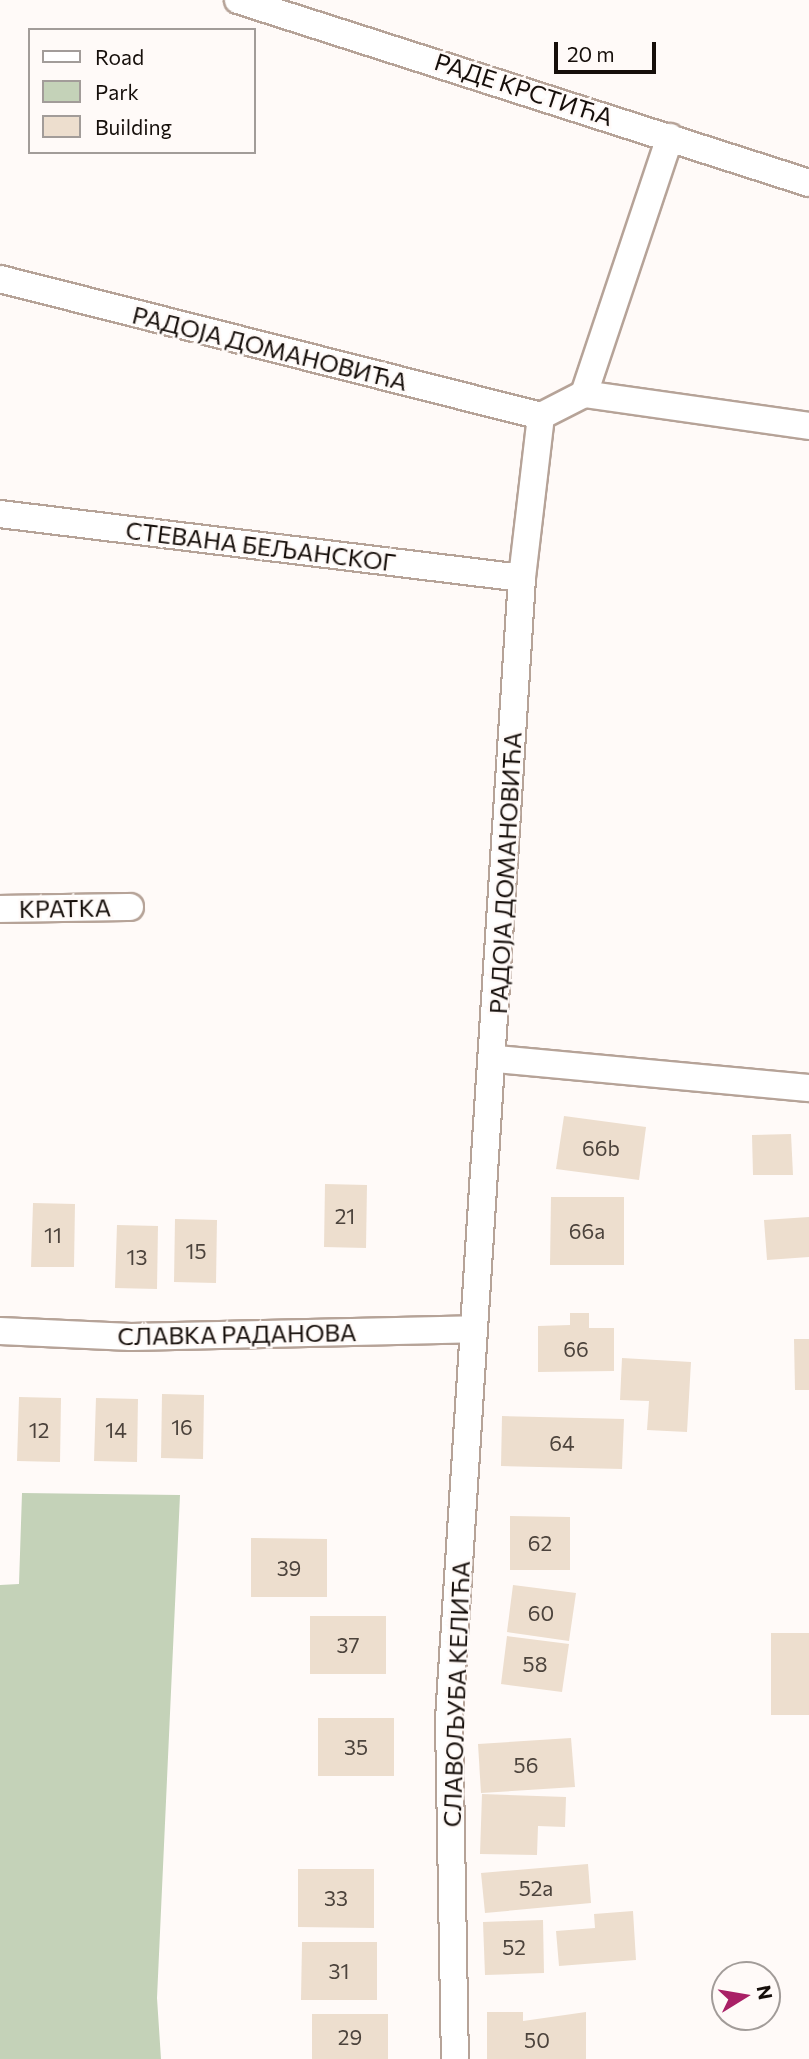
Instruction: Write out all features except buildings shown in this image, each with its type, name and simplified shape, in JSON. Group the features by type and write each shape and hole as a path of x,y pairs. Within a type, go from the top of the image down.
{"street":[{"name":"РАДЕ КРСТИЋА","path":"238,0 809,183"},
{"path":"584,394 670,138"},
{"name":"РАДОЈА ДОМАНОВИЋА","path":"0,279 541,416 522,578 496,1059 474,1329"},
{"path":"541,416 584,394 809,426"},
{"name":"СТЕВАНА БЕЉАНСКОГ","path":"0,514 522,578"},
{"name":"КРАТКА","path":"0,909 130,907"},
{"path":"496,1059 809,1088"},
{"name":"СЛАВКА РАДАНОВА","path":"0,1331 131,1337 474,1329"},
{"name":"СЛАВОЉУБА КЕЛИЋА","path":"455,2059 450,1720 474,1329"}],"green space":[{"path":"22,1493 180,1495 157,1998 161,2059 0,2059 0,1585 19,1584"}]}
